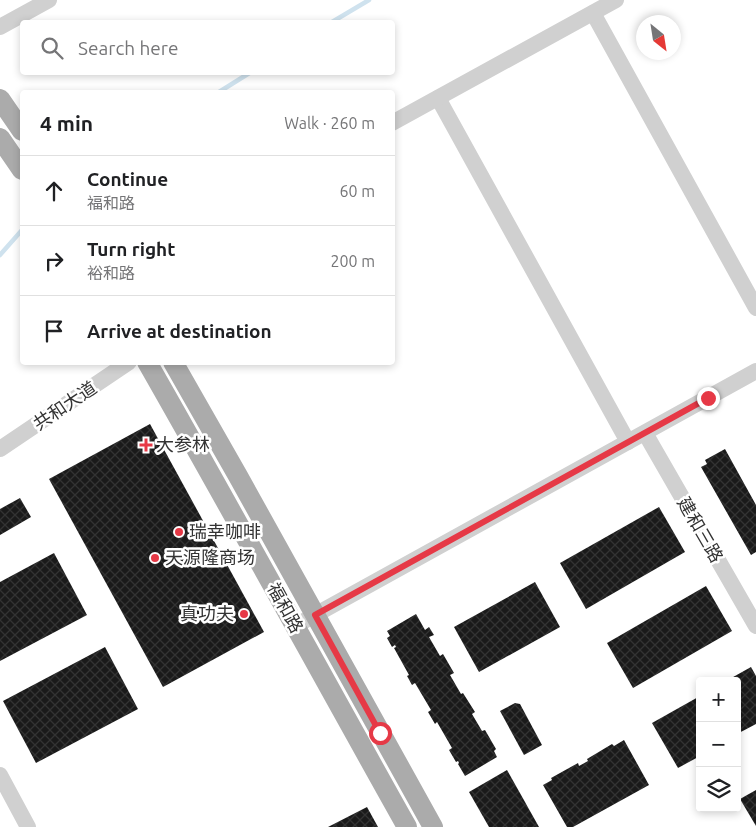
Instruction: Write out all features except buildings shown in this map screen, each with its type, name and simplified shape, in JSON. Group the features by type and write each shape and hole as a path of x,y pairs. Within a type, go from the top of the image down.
{"main road":[{"path":"0,99 20,128"},
{"path":"0,138 20,167"},
{"name":"福和路","path":"149,365 407,827"},
{"name":"福和路","path":"175,365 433,827"}],"street":[{"path":"0,27 49,0"},
{"path":"395,121 616,0"},
{"path":"593,13 756,308"},
{"path":"438,98 628,442"},
{"name":"共和大道","path":"0,449 125,365"},
{"path":"295,626 756,371"},
{"name":"建和三路","path":"645,433 756,626"},
{"path":"0,775 28,827"}],"waterway":[{"path":"335,20 369,0"},
{"path":"222,90 246,75"},
{"path":"0,255 20,232"}],"place":[{"name":"大参林","path":"146,445"},
{"name":"瑞幸咖啡","path":"179,532"},
{"name":"天源隆商场","path":"155,558"},
{"name":"真功夫","path":"244,614"}],"route":[{"path":"380,733 315,615 708,398"}]}
